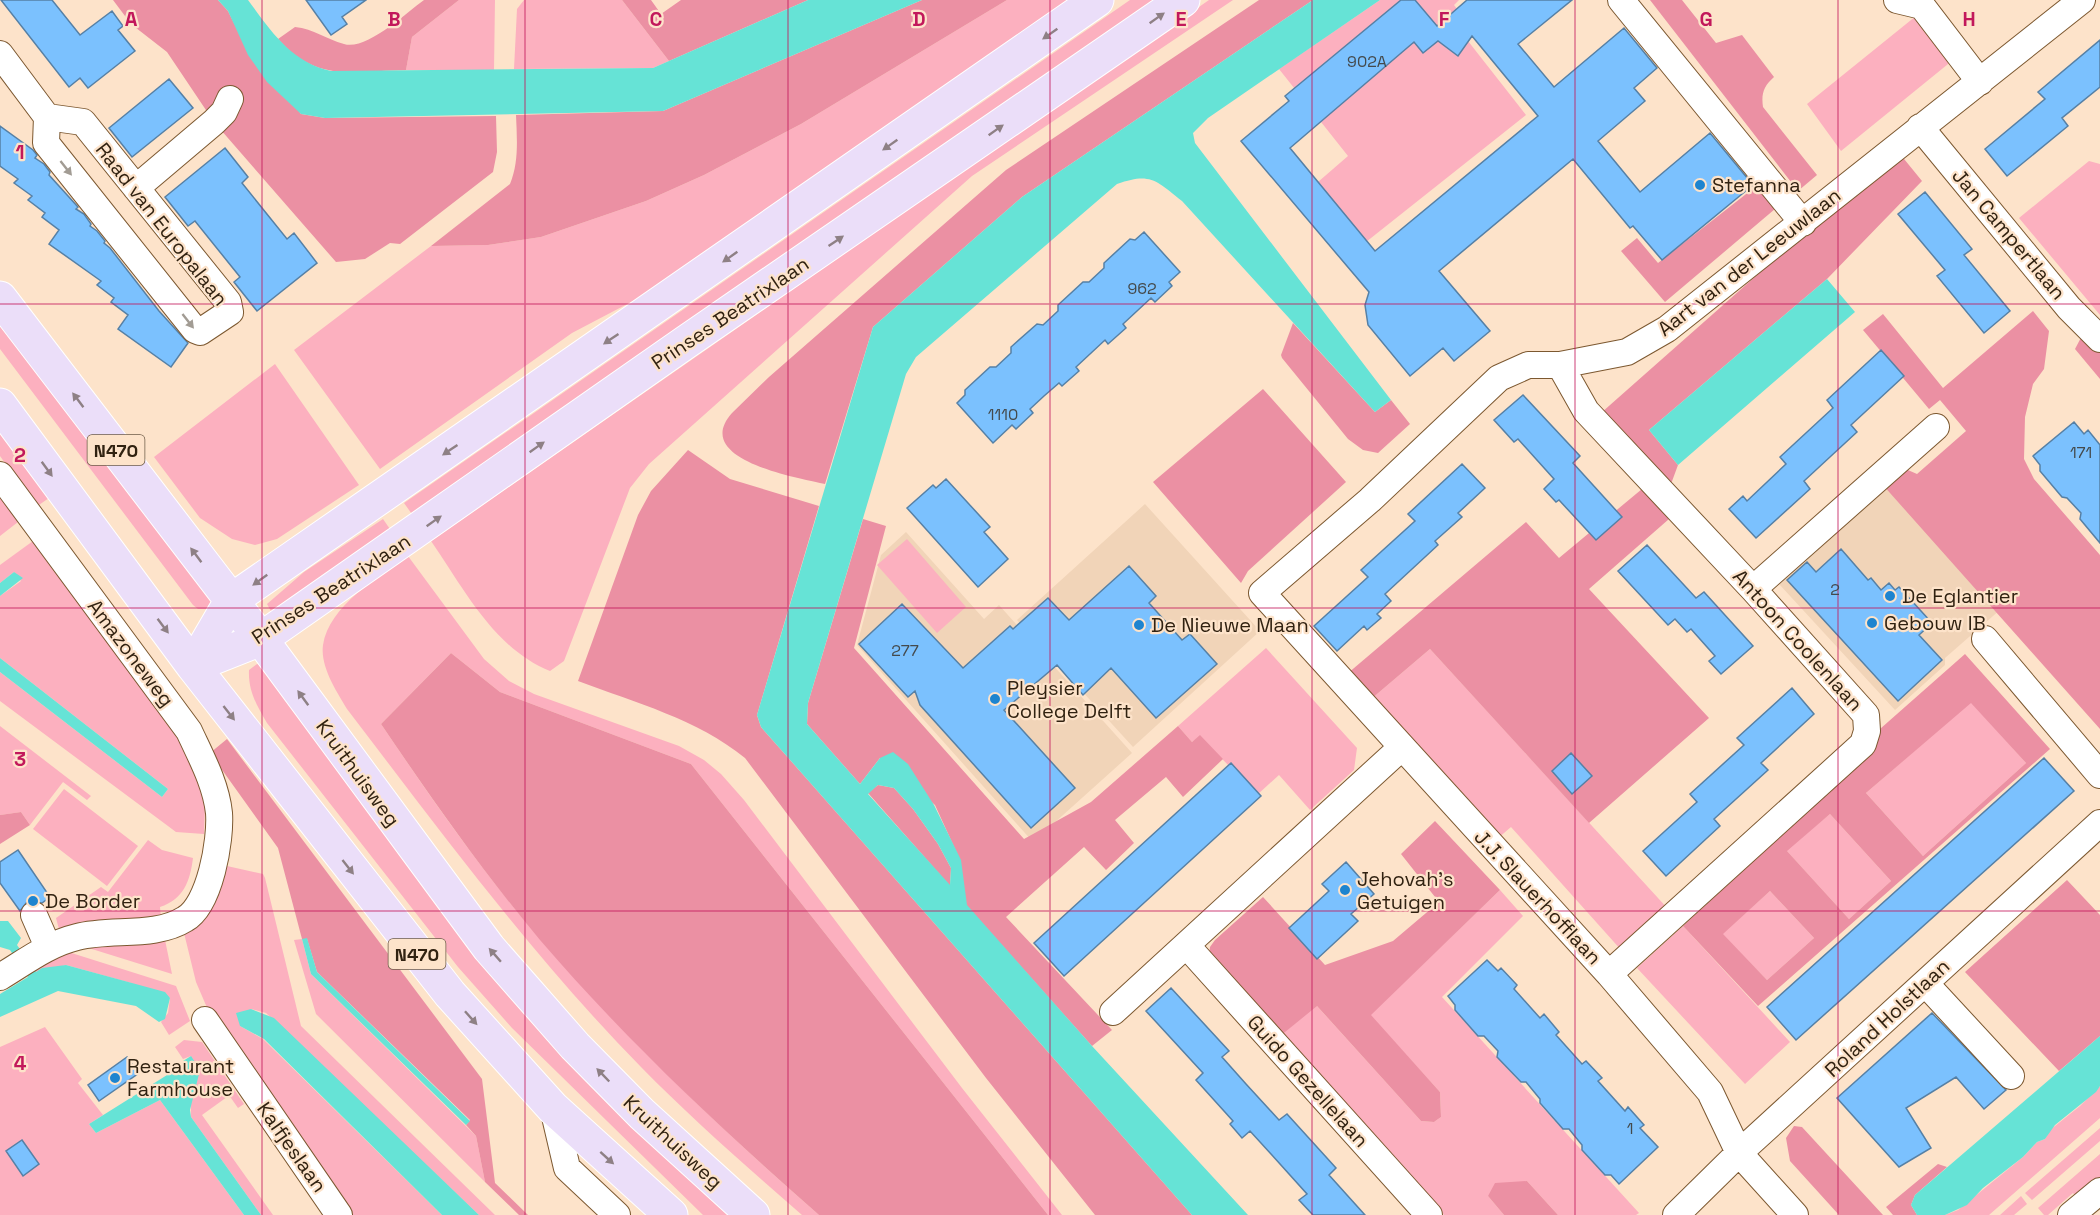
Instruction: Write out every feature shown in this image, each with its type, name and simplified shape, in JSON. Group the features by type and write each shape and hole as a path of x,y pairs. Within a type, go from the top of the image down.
{"main road":[{"name":"Prinses Beatrixlaan","path":"193,666 231,601 1098,0"},
{"name":"Prinses Beatrixlaan","path":"193,666 261,639 686,342 1183,0"},
{"name":"Kruithuisweg","path":"0,298 261,639 489,948 575,1046 642,1114 753,1215"},
{"name":"N470","path":"0,405 193,666 442,985 553,1108 671,1215"}],"street":[{"path":"1621,0 1803,223"},
{"path":"1897,0 1922,6 1980,82"},
{"name":"Aart van der Leeuwlaan","path":"1262,593 1370,500 1499,378 1528,365 1560,365 1627,352 1667,329 2082,0"},
{"path":"0,54 47,117"},
{"path":"136,188 214,122 224,112 230,99"},
{"name":"Raad van Europalaan","path":"47,117 83,122 228,302 230,312 200,332 195,330 46,143 47,117"},
{"name":"Jan Campertlaan","path":"1920,127 2069,308 2100,339"},
{"name":"Antoon Coolenlaan","path":"1560,365 1586,411 1753,589 1866,716 1867,731 1863,744 1609,974"},
{"path":"1753,589 1936,427"},
{"name":"Amazoneweg","path":"0,475 189,731 209,773 219,812 216,850 207,887 187,919 162,927 78,936 41,951 6,973"},
{"name":"J.J. Slauerhofflaan","path":"1262,593 1609,974 1710,1092 1739,1153 1795,1215"},
{"path":"1985,639 2100,775"},
{"path":"1113,1012 1401,748"},
{"name":"Roland Holstlaan","path":"1676,1215 1739,1153 2100,823"},
{"path":"34,915 41,951"},
{"name":"Guido Gezellelaan","path":"1187,946 1430,1215"},
{"path":"1925,982 2011,1076"},
{"name":"Kalfjeslaan","path":"205,1020 339,1215"},
{"path":"553,1108 567,1168 617,1215"},
{"path":"2072,1215 2100,1191"}],"shaded area":[{"path":"113,0 218,0 228,11 239,33 301,114 325,118 496,116 497,152 493,172 400,244 390,243 365,259 336,262 214,122 167,52 131,24"},
{"path":"424,0 459,0 412,37 406,70 352,72 321,68 307,63 292,53 278,39 295,27 353,45 386,30"},
{"path":"459,0 495,0 494,70 406,70 412,37"},
{"path":"524,0 622,0 669,61 653,68 514,69 517,9"},
{"path":"622,0 651,0 661,14 681,0 808,0 669,61"},
{"path":"922,0 1007,0 801,124 704,175 646,201 541,237 488,245 431,246 510,184 516,159 516,115 663,111"},
{"path":"1007,0 1074,0 671,281 572,333 380,469 294,350 431,246 488,245 541,237 646,201 704,175 801,124"},
{"path":"1130,0 1156,0 414,517 404,503"},
{"path":"1209,0 1233,0 972,176 649,464 630,488 564,661 550,671 530,661 512,648 496,632 468,597 431,541"},
{"path":"1259,0 1313,0 1022,197 873,327 825,484 753,464 736,455 725,443 723,429 732,413 769,377 1006,170"},
{"path":"1380,0 1459,0 1454,5 1476,34 1468,41 1526,115 1366,242 1318,182 1348,156 1279,69"},
{"path":"1650,0 1682,0 1716,43 1742,35 1774,77 1764,90 1763,107 1817,175 1798,191"},
{"path":"1916,16 1953,60 1841,151 1807,104"},
{"path":"1900,154 1922,181 1827,279 1649,430 1678,465 1671,484 1601,413 1834,207"},
{"path":"2089,161 2100,164 2100,315 2019,218"},
{"path":"1764,180 1781,204 1665,302 1621,251 1637,238 1658,263"},
{"path":"0,307 211,596 211,605 206,609 198,609 193,605 0,349"},
{"path":"2033,311 2049,331 2044,369 2033,384 2025,417 2024,459 2034,479 2100,555 2100,729 1882,484 1901,467 1917,474 1966,431 1940,400 1929,409 1863,330 1883,314 1943,388"},
{"path":"1293,323 1375,412 1391,400 1410,424 1378,453 1363,450 1348,439 1282,358 1281,355"},
{"path":"2085,330 2100,348 2100,379 2075,349"},
{"path":"275,364 359,485 277,539 255,545 232,539 200,518 154,457"},
{"path":"1263,389 1346,482 1248,571 1241,583 1153,482"},
{"path":"0,430 49,498 36,507 0,456"},
{"path":"688,450 730,479 819,506 757,715 761,727 1192,1215 1095,1215 986,1078 745,758 726,744 686,722 578,681 638,515 651,491"},
{"name":"De Eglantier","path":"1890,482 2001,609 1945,658 1945,665 1895,710 1779,584"},
{"path":"1642,489 1669,519 1589,589 1709,718 1589,823 1430,649 1370,700 1347,674 1526,522 1559,558"},
{"path":"0,493 18,522 0,536"},
{"name":"De Nieuwe Maan","path":"1145,504 1260,631 1133,747 1017,620"},
{"path":"383,519 392,532 272,613 267,604 304,572"},
{"path":"863,519 886,526 854,648 1024,839 1091,802 1178,726 1192,742 1200,735 1223,759 1183,797 1166,777 1115,820 1134,843 1106,870 1084,847 1006,917 1112,1030 1092,1046 966,905 960,860 935,805 880,758 860,784 807,724 808,703"},
{"name":"Pleysier College Delft","path":"906,532 984,619 999,605 1132,753 1033,842 857,645 881,555"},
{"path":"907,539 966,607 937,633 877,565"},
{"path":"33,541 172,724 197,774 205,807 204,834 176,832 0,701 0,672 162,797 168,789 0,658 0,596 21,581 14,572 0,583 0,565"},
{"path":"408,556 484,659 509,681 534,694 679,746 704,760 721,774 744,800 962,1088 1062,1215 1048,1215 691,764 500,692 451,653 381,724 478,862 573,977 675,1082 819,1215 802,1215 740,1161 641,1067 525,938 347,709 330,679 324,662 323,645 327,631 335,617 357,593"},
{"path":"1266,648 1357,748 1354,770 1310,810 1279,775 1257,795 1200,736 1192,742 1178,726"},
{"path":"1430,649 1669,910 1622,951 1511,827 1497,839 1370,700"},
{"path":"451,653 500,692 691,764 1048,1215 819,1215 746,1150 640,1048 540,940 458,834 381,724"},
{"path":"1965,654 2050,749 1758,1006 1683,926 1869,754 1880,729","holes":["1971,703 2026,763 1923,856 1866,793","1830,814 1891,881 1849,919 1787,851","1770,891 1814,938 1767,980 1723,934"]},
{"path":"257,664 267,667 737,1215 703,1215 512,1028 458,967 267,723 250,685 249,670"},
{"path":"1971,702 2026,763 1923,856 1866,793"},
{"path":"0,726 91,796 87,800 63,782 30,825 21,812 0,815"},
{"path":"227,739 482,1079 495,1183 528,1215 519,1215 485,1182 476,1136 466,1125 470,1120 317,972 307,939 302,939 278,848 210,753"},
{"path":"878,785 894,788 913,809 938,844 951,868 950,886 868,793"},
{"path":"64,789 138,846 107,886 33,829"},
{"path":"21,812 30,825 0,844 0,815"},
{"path":"1830,814 1891,881 1849,919 1786,850"},
{"path":"1435,821 1500,890 1371,1015 1440,1092 1441,1117 1434,1122 1421,1121 1317,1006 1279,1037 1209,954 1210,947 1215,940 1263,897 1325,965 1393,941 1439,902 1401,854"},
{"path":"148,840 162,850 193,858 188,882 175,899 160,907 161,918 60,933 56,918 101,887 108,892"},
{"path":"227,866 263,874 265,878 301,1026 495,1215 479,1215 266,1013 251,1009 240,1026 263,1039 442,1215 347,1215 211,1017 196,982 184,933 218,886"},
{"path":"2067,880 2100,915 2100,1036 2059,1071 1965,972"},
{"path":"1500,890 1523,916 1442,997 1639,1213 1636,1215 1558,1215 1527,1181 1488,1196 1504,1215 1444,1215 1279,1037 1316,1005 1421,1121 1434,1122 1441,1117 1440,1092 1370,1015"},
{"path":"1770,891 1814,938 1767,980 1722,934"},
{"path":"1683,926 1790,1042 1745,1084 1637,968"},
{"path":"164,935 172,974 79,945"},
{"path":"302,939 311,974 476,1136 485,1182 316,1014 294,940"},
{"path":"62,950 176,986 190,1021 169,1035 161,1022 168,1013 170,998 131,983 66,965 36,973 31,967"},
{"path":"45,1027 82,1079 78,1083 103,1115 89,1124 96,1133 160,1100 244,1215 0,1215 0,1047"},
{"path":"184,1040 202,1042 244,1104 238,1108 231,1098 227,1097 202,1115 273,1215 261,1215 191,1117 191,1056 183,1059 175,1047"},
{"path":"2100,1086 2100,1118 1989,1215 1945,1215 1958,1210 2023,1157 2037,1142 2045,1139 2050,1130 2080,1106"},
{"path":"1794,1126 1802,1127 1883,1215 1839,1215 1790,1161 1786,1138"},
{"path":"2100,1128 2100,1141 2032,1200 2025,1193"},
{"path":"2100,1154 2100,1178 2077,1198 2073,1193 2048,1215 2044,1215 2038,1208"},
{"path":"1938,1164 1947,1167 1915,1195 1911,1205 1917,1215 1893,1215 1886,1207"},
{"path":"1527,1181 1558,1215 1504,1215 1488,1196 1495,1183"},
{"path":"2021,1196 2027,1204 2014,1215 2000,1215"}],"water":[{"path":"218,0 248,0 274,34 293,53 317,67 331,71 653,68 808,0 922,0 663,111 325,118 301,114 267,82 248,55 228,11"},
{"path":"1313,0 1380,0 1208,118 1193,133 1195,143 1391,400 1375,412 1182,201 1152,180 1128,180 1117,184 916,357 906,374 808,703 807,724 860,784 880,758 893,752 908,764 934,805 961,860 967,905 1092,1046 1248,1215 1192,1215 761,727 757,715 873,327 1022,197","holes":["878,785 894,788 913,809 938,844 951,868 950,885 868,794"]},
{"path":"1827,279 1855,312 1678,465 1649,430"},
{"path":"14,572 23,578 0,596 0,583"},
{"path":"0,658 168,789 162,797 0,672"},
{"path":"0,921 8,921 21,938 17,945 36,972 42,968 66,965 165,992 170,998 165,1019 159,1022 136,1006 58,991 0,1017 0,994 28,977 10,950 0,947"},
{"path":"307,938 317,972 470,1121 466,1125 311,974 302,939"},
{"path":"251,1009 274,1018 479,1215 442,1215 264,1039 240,1026 236,1013"},
{"path":"2100,1036 2100,1086 2096,1092 2055,1125 2045,1139 2037,1142 2023,1157 1983,1188 1967,1205 1945,1215 1917,1215 1911,1205 1915,1195"},
{"path":"191,1056 200,1070 190,1110 191,1117 261,1215 244,1215 160,1100 96,1133 89,1124 183,1065 183,1061"}],"building":[{"path":"1,0 52,0 80,35 112,11 123,26 118,30 135,51 88,88 80,78 69,87"},
{"path":"306,0 366,0 342,17 347,24 331,35"},
{"name":"Stefanna","path":"1401,0 1415,0 1437,26 1467,0 1572,0 1518,44 1554,87 1624,28 1657,68 1634,88 1645,101 1598,141 1640,192 1710,133 1753,185 1662,260 1633,226 1630,228 1573,159 1439,271 1490,331 1454,361 1443,348 1410,376 1368,325 1365,305 1369,292 1241,141 1289,101 1285,96","holes":["1472,36 1538,116 1375,251 1290,148 1414,42 1423,53 1438,41 1458,56"]},
{"path":"2100,40 2100,87 2062,118 2068,126 2007,176 1985,149 2045,99 2038,92"},
{"path":"169,79 193,108 132,157 109,128"},
{"path":"0,126 33,150 37,155 35,158 44,164 50,172 49,175 78,207 76,209 84,214 90,226 97,231 105,241 104,243 159,311 188,343 171,367 118,329 128,315 111,302 114,298 97,285 101,281 49,244 59,230 42,217 45,213 28,200 32,196 14,183 18,179 0,166"},
{"path":"225,148 248,177 242,183 287,239 294,233 317,263 257,311 234,282 240,277 195,221 188,226 165,197"},
{"path":"1925,192 1972,249 1964,255 2010,311 1984,333 1937,276 1945,270 1898,214"},
{"path":"1144,232 1180,272 1169,282 1172,286 1155,302 1151,298 1123,324 1126,328 1108,344 1105,340 1076,367 1079,371 1062,386 1059,383 1030,409 1033,413 1016,429 1012,425 993,443 957,403 965,395 965,390 990,367 996,367 1011,353 1011,347 1037,324 1043,325 1058,311 1058,305 1083,282 1089,282 1104,268 1104,263 1130,239 1135,240"},
{"path":"1881,350 1904,376 1851,425 1857,432 1804,481 1810,489 1756,538 1729,509 1743,496 1747,501 1786,464 1780,457 1833,408 1827,400"},
{"path":"1523,395 1580,456 1573,463 1622,517 1596,540 1559,500 1556,502 1544,489 1554,479 1518,439 1514,442 1494,420"},
{"path":"2074,422 2084,434 2088,430 2100,445 2100,543 2080,519 2081,513 2067,498 2062,497 2040,471 2040,465 2033,456"},
{"path":"1462,464 1485,488 1458,513 1462,517 1435,541 1438,545 1385,594 1391,601 1377,614 1381,618 1367,630 1364,626 1337,651 1314,626 1368,577 1361,570 1415,521 1408,514"},
{"path":"946,479 990,527 984,532 1008,559 978,587 907,508 933,485 936,488"},
{"path":"1647,545 1696,598 1704,592 1753,646 1721,674 1709,661 1715,656 1691,629 1687,632 1675,619 1668,625 1618,571"},
{"name":"Gebouw IB","path":"1841,549 1868,580 1871,578 1881,590 1889,583 1895,590 1899,587 1932,623 1919,635 1942,660 1898,701 1787,580 1807,562 1816,572"},
{"path":"1129,566 1156,596 1149,603 1182,640 1190,634 1217,664 1156,718 1111,668 1083,695 1057,665 1004,710 1075,788 1031,828 920,705 915,691 908,697 859,644 902,604 963,668 1010,626 1013,629 1048,598 1069,620"},
{"path":"1792,688 1814,714 1761,763 1768,770 1714,819 1720,826 1666,876 1643,851 1697,802 1690,794 1744,745 1737,738"},
{"path":"1571,753 1592,776 1572,794 1552,771"},
{"path":"2044,758 2074,791 1796,1040 1767,1007"},
{"path":"1231,763 1261,796 1064,976 1034,943"},
{"path":"18,850 50,897 42,903 27,902 20,911 0,883 0,862"},
{"path":"1346,862 1374,894 1351,914 1358,921 1317,959 1289,928 1329,891 1322,884"},
{"path":"1487,960 1498,971 1501,968 1517,985 1514,989 1540,1018 1544,1014 1559,1032 1556,1035 1582,1064 1586,1061 1602,1078 1598,1081 1625,1111 1628,1107 1644,1125 1640,1128 1658,1147 1619,1184 1611,1175 1605,1175 1582,1150 1582,1145 1569,1129 1563,1129 1540,1103 1540,1099 1526,1082 1521,1082 1497,1057 1498,1051 1484,1036 1478,1036 1455,1010 1455,1005 1448,996"},
{"path":"1171,988 1229,1051 1222,1057 1279,1120 1287,1114 1336,1168 1329,1175 1365,1215 1313,1215 1299,1200 1307,1194 1271,1154 1250,1131 1242,1138 1230,1124 1233,1121 1196,1080 1203,1073 1146,1011"},
{"path":"1932,1013 2006,1090 1984,1109 1956,1077 1906,1108 1931,1148 1899,1167 1837,1098"},
{"path":"127,1057 139,1073 99,1101 88,1085"},
{"path":"22,1140 39,1164 23,1176 6,1151"}],"place":[{"name":"Stefanna","path":"1700,185"},
{"name":"De Eglantier","path":"1890,596"},
{"name":"Gebouw IB","path":"1872,623"},
{"name":"De Nieuwe Maan","path":"1139,625"},
{"name":"Pleysier College Delft","path":"995,699"},
{"name":"Jehovah's Getuigen","path":"1345,890"},
{"name":"De Border","path":"33,901"},
{"name":"Restaurant Farmhouse","path":"115,1078"}]}
